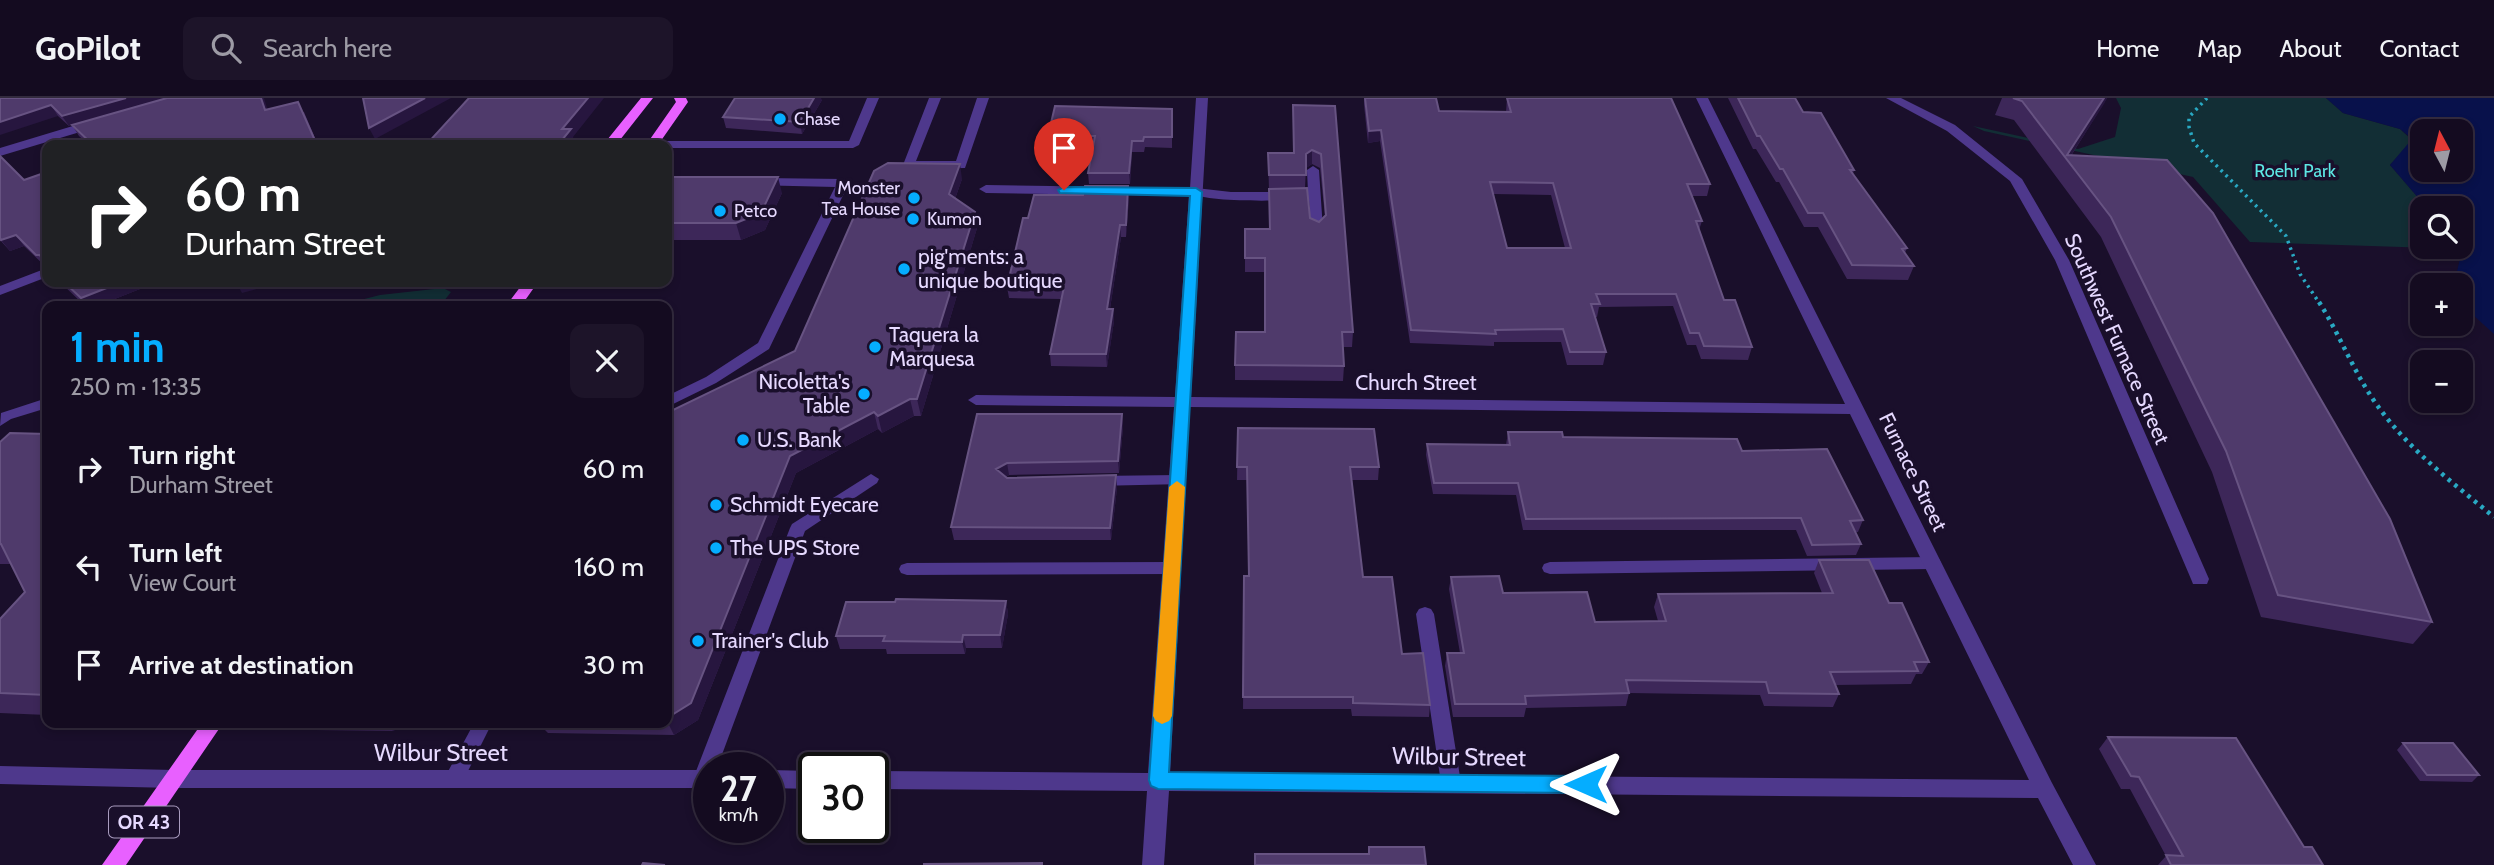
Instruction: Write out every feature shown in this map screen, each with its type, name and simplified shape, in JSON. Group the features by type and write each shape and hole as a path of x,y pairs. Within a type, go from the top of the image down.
{"main road":[{"path":"613,140 647,98"},
{"path":"655,140 682,102 680,98"},
{"name":"OR 43","path":"113,865 210,728"}],"street":[{"path":"1153,865 1202,98"},
{"name":"Furnace Street","path":"1702,98 2084,865"},
{"name":"Southwest Furnace Street","path":"1892,98 1951,128 2015,179 2062,260 2200,579"},
{"path":"0,152 110,120"},
{"path":"986,189 1196,192"},
{"path":"0,291 42,274"},
{"name":"Church Street","path":"976,401 1857,409"},
{"name":"Wilbur Street","path":"0,775 174,779 693,779"},
{"name":"Wilbur Street","path":"889,780 2044,789"}],"lane":[{"path":"672,144 853,145 873,98"},
{"path":"935,98 909,165 961,165 983,98"},
{"path":"1313,170 1317,230"},
{"path":"672,399 741,362 764,346 843,183 748,183"},
{"path":"1196,192 1231,196 1315,196"},
{"path":"0,421 6,416 42,405"},
{"path":"716,752 798,527 871,479"},
{"path":"1074,482 1178,480"},
{"path":"1550,568 1933,564"},
{"path":"907,569 1172,568"},
{"path":"1424,614 1451,783"},
{"path":"454,779 480,728"}],"path":[{"path":"2207,98 2190,111 2186,124 2194,143 2286,236 2300,274 2327,315 2356,373 2379,408 2427,461 2494,517"}],"green space":[{"name":"Roehr Park","path":"2116,98 2326,98 2343,113 2400,129 2410,138 2410,142 2390,165 2417,196 2410,196 2410,247 2250,242 2193,177 1984,131 1973,126 2078,149 2115,137 2121,108"},
{"path":"443,288 451,292 444,301 357,301 380,295"}],"shaded area":[{"path":"2326,98 2494,98 2494,334 2473,315 2473,273 2457,273 2460,259 2473,259 2473,196 2417,196 2390,165 2410,141 2410,182 2473,182 2473,119 2410,119 2410,137 2400,129 2343,113"}],"building":[{"path":"0,98 126,98 62,116 51,105 0,122"},
{"path":"167,98 261,98 265,110 298,102 315,140 88,140 72,125"},
{"path":"363,98 425,98 369,128"},
{"path":"469,98 588,98 562,129 571,129 562,140 431,140"},
{"path":"735,98 814,98 800,122 723,117"},
{"path":"1365,98 1436,98 1439,111 1511,112 1507,98 1671,98 1710,184 1687,184 1702,221 1696,221 1724,300 1735,300 1752,347 1704,346 1699,333 1690,333 1676,294 1596,294 1600,304 1591,304 1606,352 1570,352 1563,329 1495,330 1496,334 1411,330 1381,130 1369,131","holes":["1490,182 1553,183 1571,248 1507,248"]},
{"path":"1738,98 1795,98 1803,112 1821,113 1854,170 1850,170 1907,248 1902,249 1914,266 1852,265 1823,213 1808,213 1783,169 1780,169 1760,136 1757,136"},
{"path":"2013,98 2104,98 2067,155 2167,160 2213,213 2390,519 2432,622 2278,595 2226,451 2111,217 2022,101"},
{"path":"1293,105 1335,106 1353,332 1342,332 1344,366 1235,365 1236,332 1265,332 1265,258 1245,258 1245,229 1270,229 1269,189 1307,188 1310,218 1319,222 1326,215 1321,154 1312,150 1306,154 1306,175 1269,175 1268,153 1294,153"},
{"path":"1055,106 1172,109 1172,137 1144,137 1143,141 1132,141 1129,173 1088,173 1095,136 1048,136"},
{"path":"0,156 24,180 42,174 42,260 40,255 36,255 16,235 1,240"},
{"path":"888,163 960,164 949,194 975,212 917,399 910,399 878,416 874,412 790,456 691,703 672,715 672,412 795,351 874,171"},
{"path":"672,177 778,177 761,213 736,223 672,223"},
{"path":"1085,186 1128,186 1126,225 1120,225 1107,309 1113,309 1106,354 1050,354 1064,287 1007,287 1023,218 1028,218 1034,195 1083,195"},
{"path":"69,287 109,287 81,298"},
{"path":"977,414 1122,414 1118,461 1007,463 996,469 1007,478 1116,475 1110,528 951,527"},
{"path":"1238,428 1374,429 1379,467 1350,467 1363,577 1392,577 1402,654 1423,653 1430,705 1353,703 1353,697 1243,697 1244,576 1249,576 1247,467 1237,467"},
{"path":"1508,432 1562,432 1563,437 1737,439 1742,451 1827,449 1863,520 1850,521 1861,544 1812,545 1801,518 1526,519 1518,483 1434,483 1427,444 1510,445"},
{"path":"10,433 42,434 42,695 0,693 0,619 25,592 0,544 0,442"},
{"path":"1819,560 1869,560 1889,603 1902,603 1929,662 1914,662 1918,671 1830,672 1839,694 1769,693 1766,682 1626,680 1629,693 1525,696 1526,704 1455,704 1447,653 1464,653 1451,577 1499,576 1503,593 1587,592 1595,622 1666,621 1658,594 1833,593"},
{"path":"896,599 1006,601 1000,635 963,635 962,642 883,641 885,636 836,636 846,602 895,602"},
{"path":"2108,737 2236,738 2304,847 2312,847 2323,865 2171,865 2166,855 2183,856 2139,777 2131,776"},
{"path":"2403,743 2453,743 2479,775 2427,775"},
{"path":"1369,847 1424,847 1426,865 1255,865 1255,854 1369,854"},
{"path":"924,864 1042,865 924,865"}],"slow traffic":[{"path":"1162,716 1177,487"}],"place":[{"name":"Chase","path":"780,119"},
{"name":"Monster Tea House","path":"914,198"},
{"name":"Petco","path":"720,211"},
{"name":"Kumon","path":"913,219"},
{"name":"pig'ments: a unique boutique","path":"904,269"},
{"name":"Taquera la Marquesa","path":"875,347"},
{"name":"Nicoletta's Table","path":"864,394"},
{"name":"U.S. Bank","path":"743,440"},
{"name":"Schmidt Eyecare","path":"716,505"},
{"name":"The UPS Store","path":"716,548"},
{"name":"Trainer's Club","path":"698,641"}],"route":[{"path":"1064,190 1196,192 1158,780 1586,784"}]}
